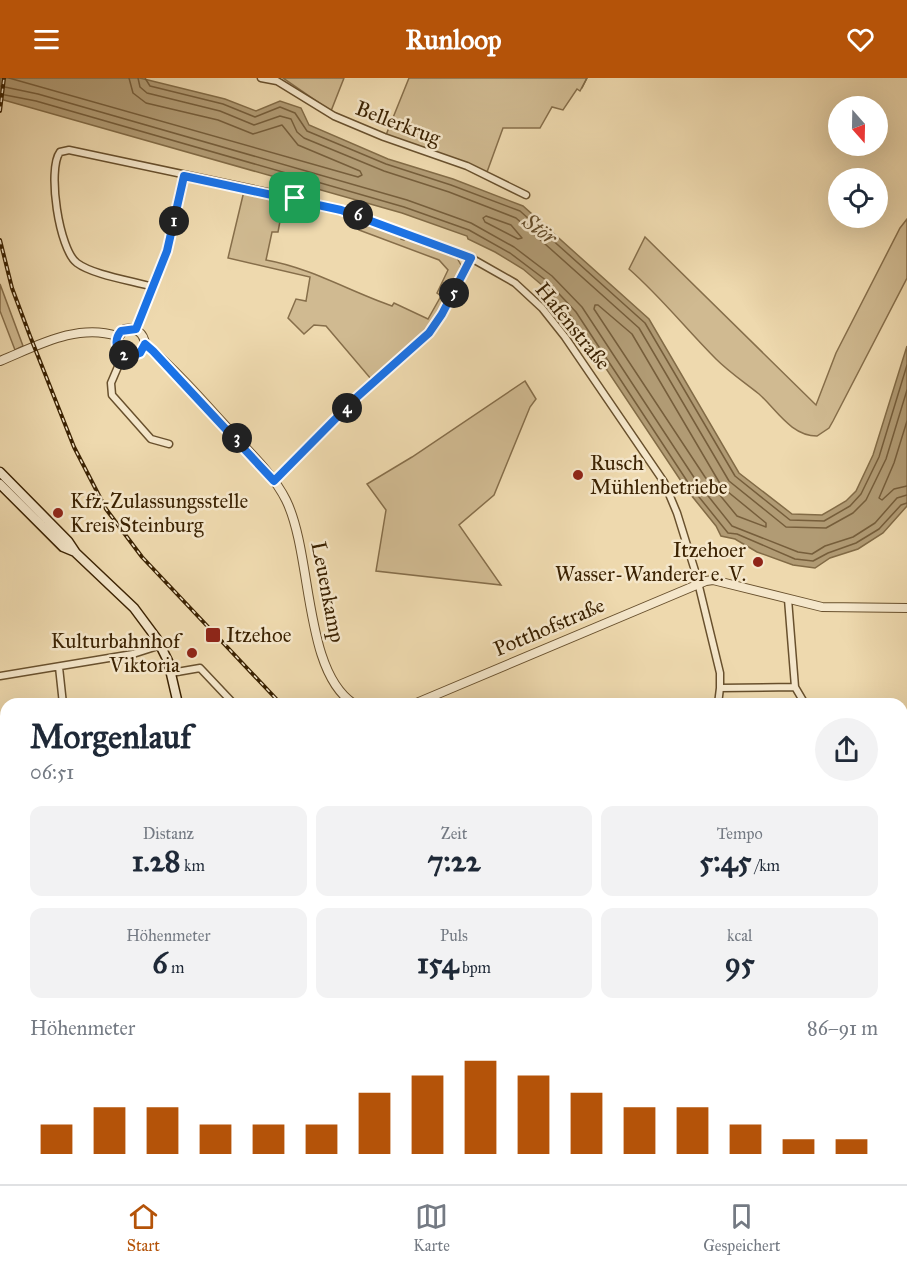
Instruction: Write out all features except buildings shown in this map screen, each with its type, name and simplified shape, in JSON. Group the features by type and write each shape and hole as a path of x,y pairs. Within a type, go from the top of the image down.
{"main road":[{"path":"0,472 68,541 76,553 134,608 161,645 177,698"},
{"path":"0,484 63,547 76,553"}],"street":[{"name":"Bellerkrug","path":"261,78 277,81 334,116 384,137 467,166 526,195"},
{"name":"Hafenstraße","path":"153,287 82,267 71,257 63,238 55,186 56,158 60,152 69,150 341,210 471,258 515,283 536,302 594,376 668,490 698,583 716,654 720,673 719,698"},
{"path":"136,329 167,251 184,176"},
{"path":"274,481 357,397 429,333 442,314 471,258"},
{"path":"125,329 136,329 142,333 145,344 140,353 123,355 116,346 117,336 125,329"},
{"path":"0,361 74,333 99,332 117,336"},
{"name":"Leuenkamp","path":"145,344 181,378 274,481 297,526 324,667 338,691 347,698"},
{"path":"123,355 111,384 112,395 151,439 169,444"},
{"path":"698,583 713,580 838,609 907,608"},
{"name":"Potthofstraße","path":"428,698 698,583"},
{"path":"788,599 795,687 801,698"},
{"path":"0,676 133,654 161,645"},
{"path":"59,667 62,698"},
{"path":"171,673 197,668 203,670 229,698"},
{"path":"720,688 795,687"}],"shaded area":[{"path":"283,78 344,78 331,111"},
{"path":"409,78 587,78 580,91 577,89 563,110 552,107 540,128 503,128 487,172 386,135"},
{"path":"244,191 284,200 278,232 272,232 266,260 299,268 392,306 394,303 428,319 441,296 437,293 448,270 439,260 359,230 362,220 403,235 401,239 404,240 406,237 457,258 461,265 446,301 413,342 371,379 326,326 314,325 304,334 288,318 296,299 306,301 310,277 228,258"},
{"path":"907,219 907,278 833,421 829,428 817,436 799,432 785,421 759,394 716,359 629,269 645,237 816,405 836,353 900,228"},
{"path":"0,284 23,346 15,350 0,311"},
{"path":"525,381 536,399 530,407 494,495 459,525 501,585 376,571 386,510 367,484 412,457"}],"water":[{"name":"Stör","path":"0,78 140,78 225,99 256,111 280,101 301,108 309,125 388,159 453,179 523,206 649,319 739,473 792,514 822,515 846,501 856,491 873,455 907,346 907,506 883,533 858,549 830,558 815,568 793,565 757,552 735,539 721,536 716,526 687,490 571,316 543,286 523,269 468,239 467,236 402,213 0,99"}],"waterway":[{"path":"582,88 587,78"}],"railway":[{"path":"0,111 4,78"},
{"path":"0,240 12,288 30,336 74,447 106,509 142,557 275,698"}],"place":[{"name":"Rusch Mühlenbetriebe","path":"578,475"},
{"name":"Kfz-Zulassungsstelle Kreis Steinburg","path":"58,513"},
{"name":"Itzehoer Wasser-Wanderer e. V.","path":"758,562"},
{"name":"Itzehoe","path":"213,635"},
{"name":"Kulturbahnhof Viktoria","path":"192,653"}],"route":[{"path":"184,176 295,198 396,228 471,258 442,314 429,333 357,397 274,481 181,378 153,351 145,344 140,353 129,357 120,353 116,340 121,331 136,329 167,251 184,176"}]}
